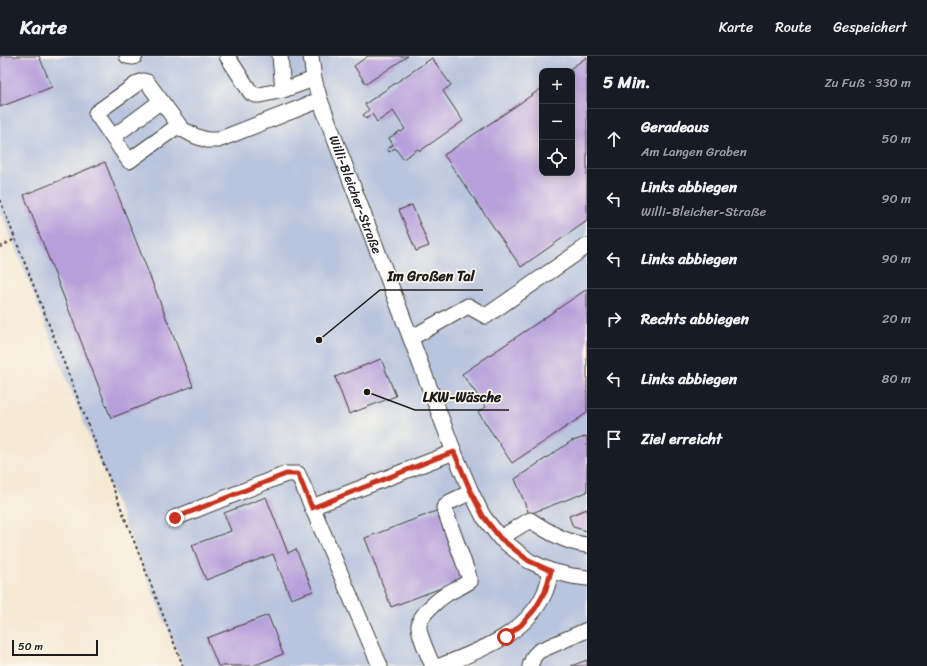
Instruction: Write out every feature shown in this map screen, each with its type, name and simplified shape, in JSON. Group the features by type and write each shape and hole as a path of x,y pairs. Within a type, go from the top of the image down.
{"street":[{"path":"127,56 135,56"},
{"path":"227,56 251,93 256,95 282,90 314,79"},
{"path":"280,56 282,90"},
{"name":"Willi-Bleicher-Straße","path":"311,56 314,79 320,100 454,452 483,516 500,538 529,561 551,571 587,578"},
{"path":"179,126 129,161 96,113 143,81 150,84 182,129 207,140 218,140 320,100"},
{"path":"113,137 161,101"},
{"path":"411,338 468,306 486,316 587,246"},
{"path":"312,508 454,452"},
{"path":"175,518 286,474 298,474 380,666"},
{"path":"433,666 419,630 419,624 429,609 438,600 470,581 444,508 450,502 471,492"},
{"path":"500,538 530,520 554,534 580,544 587,545"},
{"path":"440,666 464,662 506,637 521,625 535,609 545,592 551,571"},
{"path":"530,666 534,656 539,651 587,630"}],"path":[{"path":"0,200 183,666"},
{"path":"0,247 15,238"}],"shaded area":[{"path":"0,56 587,56 587,666 183,666 89,436 0,208"}],"building":[{"path":"0,56 39,56 52,87 0,107"},
{"path":"368,56 408,56 366,84 354,66"},
{"path":"587,57 587,221 521,267 444,155 539,90 539,176 575,176 575,68 571,68"},
{"path":"432,58 451,85 443,91 463,121 420,151 418,149 403,159 395,148 389,152 387,149 393,145 389,138 405,129 393,111 377,122 372,114 366,119 363,115 369,110 365,104"},
{"path":"105,162 193,386 111,418 24,195"},
{"path":"412,205 429,246 416,251 399,210"},
{"path":"587,289 587,413 512,463 478,412 486,407 462,374"},
{"path":"381,359 396,396 349,414 335,377"},
{"path":"587,436 587,492 529,514 515,479 573,440"},
{"path":"266,497 288,553 296,549 313,591 291,599 273,554 206,580 192,545 231,531 224,513"},
{"path":"587,509 587,531 573,527 569,516"},
{"path":"439,510 465,579 391,607 365,538"},
{"path":"268,615 283,654 253,666 218,666 207,638"},
{"path":"587,660 587,666 571,666"}],"place":[{"name":"Im Großen Tal","path":"319,340"},
{"name":"LKW-Wäsche","path":"367,392"}],"route":[{"path":"175,518 286,474 298,474 312,508 454,452 467,484 483,516 500,538 529,561 551,571 545,592 535,609 521,625 506,637"}]}
